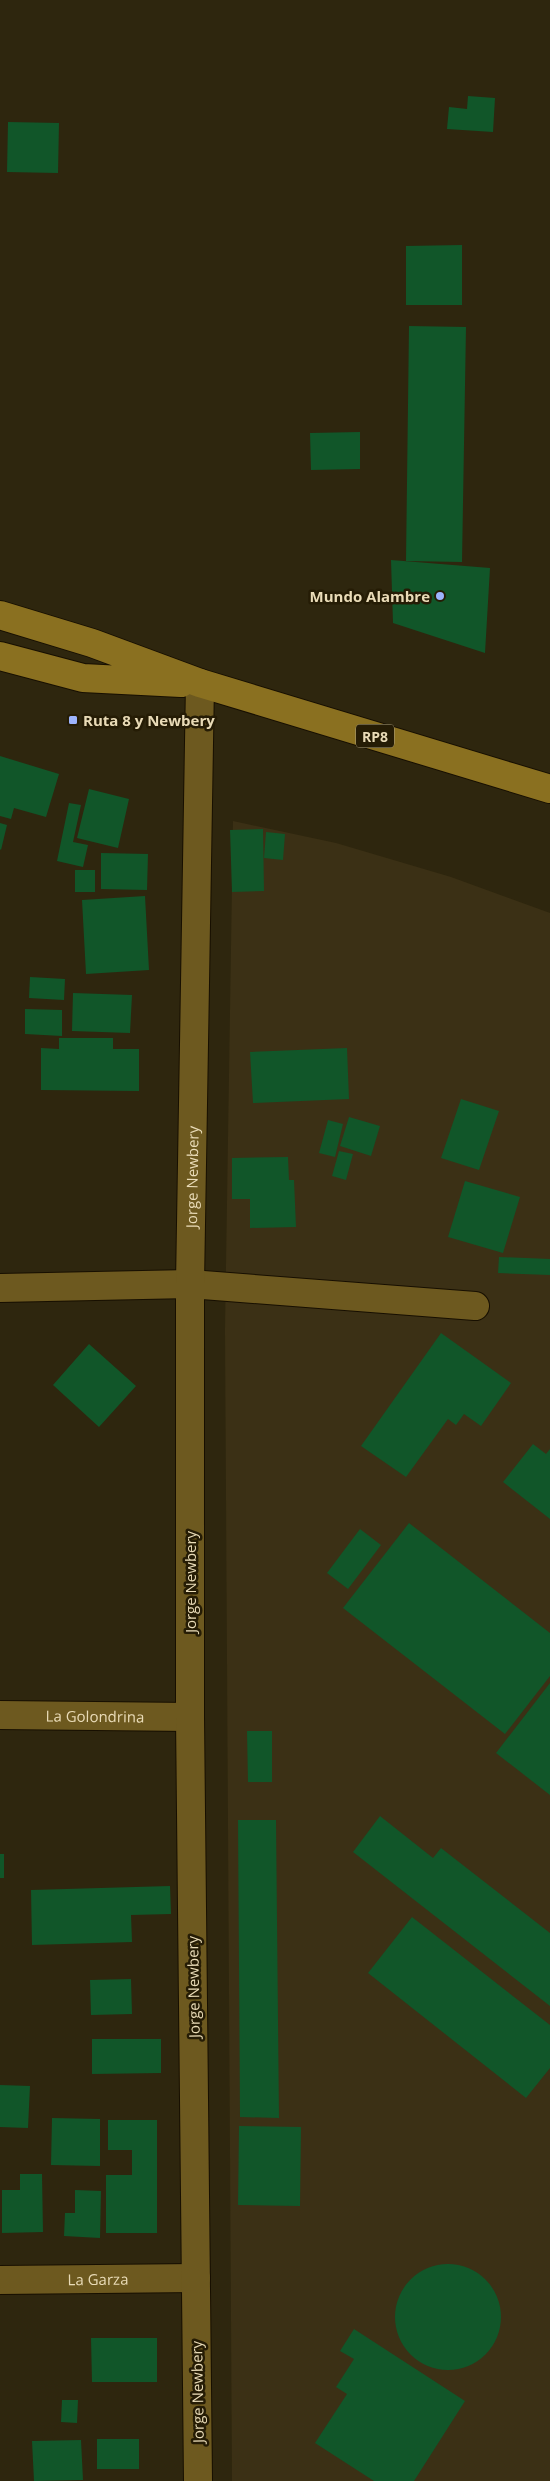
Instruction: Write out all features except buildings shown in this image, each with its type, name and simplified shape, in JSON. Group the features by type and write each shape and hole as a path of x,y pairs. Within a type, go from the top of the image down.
{"main road":[{"name":"RP8","path":"0,615 92,643 200,683 550,789"},
{"name":"RP8","path":"0,656 83,678 134,682 200,683"}],"street":[{"name":"Jorge Newbery","path":"198,2481 190,1717 190,1284 200,683"},
{"path":"0,1288 190,1284 475,1306"},
{"name":"La Golondrina","path":"0,1715 190,1717"},
{"name":"La Garza","path":"0,2280 196,2278"}],"shaded area":[{"path":"233,821 336,843 451,877 550,913 550,2481 232,2481 225,1330"}],"place":[{"name":"Mundo Alambre","path":"440,596"},
{"name":"Ruta 8 y Newbery","path":"73,720"}]}
